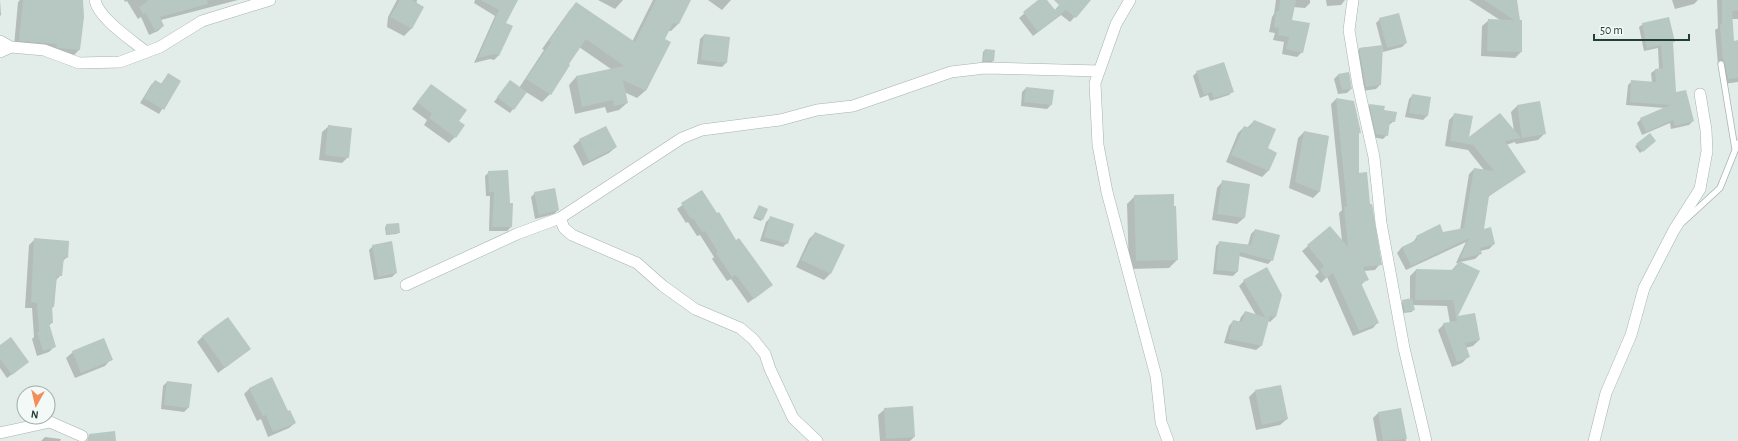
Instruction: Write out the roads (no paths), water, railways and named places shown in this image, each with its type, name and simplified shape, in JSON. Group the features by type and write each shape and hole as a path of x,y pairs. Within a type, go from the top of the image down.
{"street":[{"path":"95,0 96,7 107,19 146,52"},
{"path":"0,41 11,47 44,50 80,63 120,62 160,47 202,21 270,0"},
{"path":"1130,0 1116,24 1095,83 1098,145 1107,192 1156,376 1161,422 1168,441"},
{"path":"1353,0 1349,30 1358,85 1374,157 1381,223 1404,348 1426,441"},
{"path":"0,52 11,47"},
{"path":"406,285 517,234 560,218 682,138 702,130 780,120 817,110 852,106 951,72 985,68 1099,70"},
{"path":"1594,441 1606,393 1631,335 1644,288 1674,230 1700,189 1706,160 1706,130 1700,94"},
{"path":"560,218 564,228 572,235 637,262 663,286 694,309 740,328 753,339 765,354 770,369 792,418 817,441"},
{"path":"0,434 50,422 82,436"}],"lane":[{"path":"1721,64 1736,150"},
{"path":"1674,230 1720,188 1738,143"}]}
